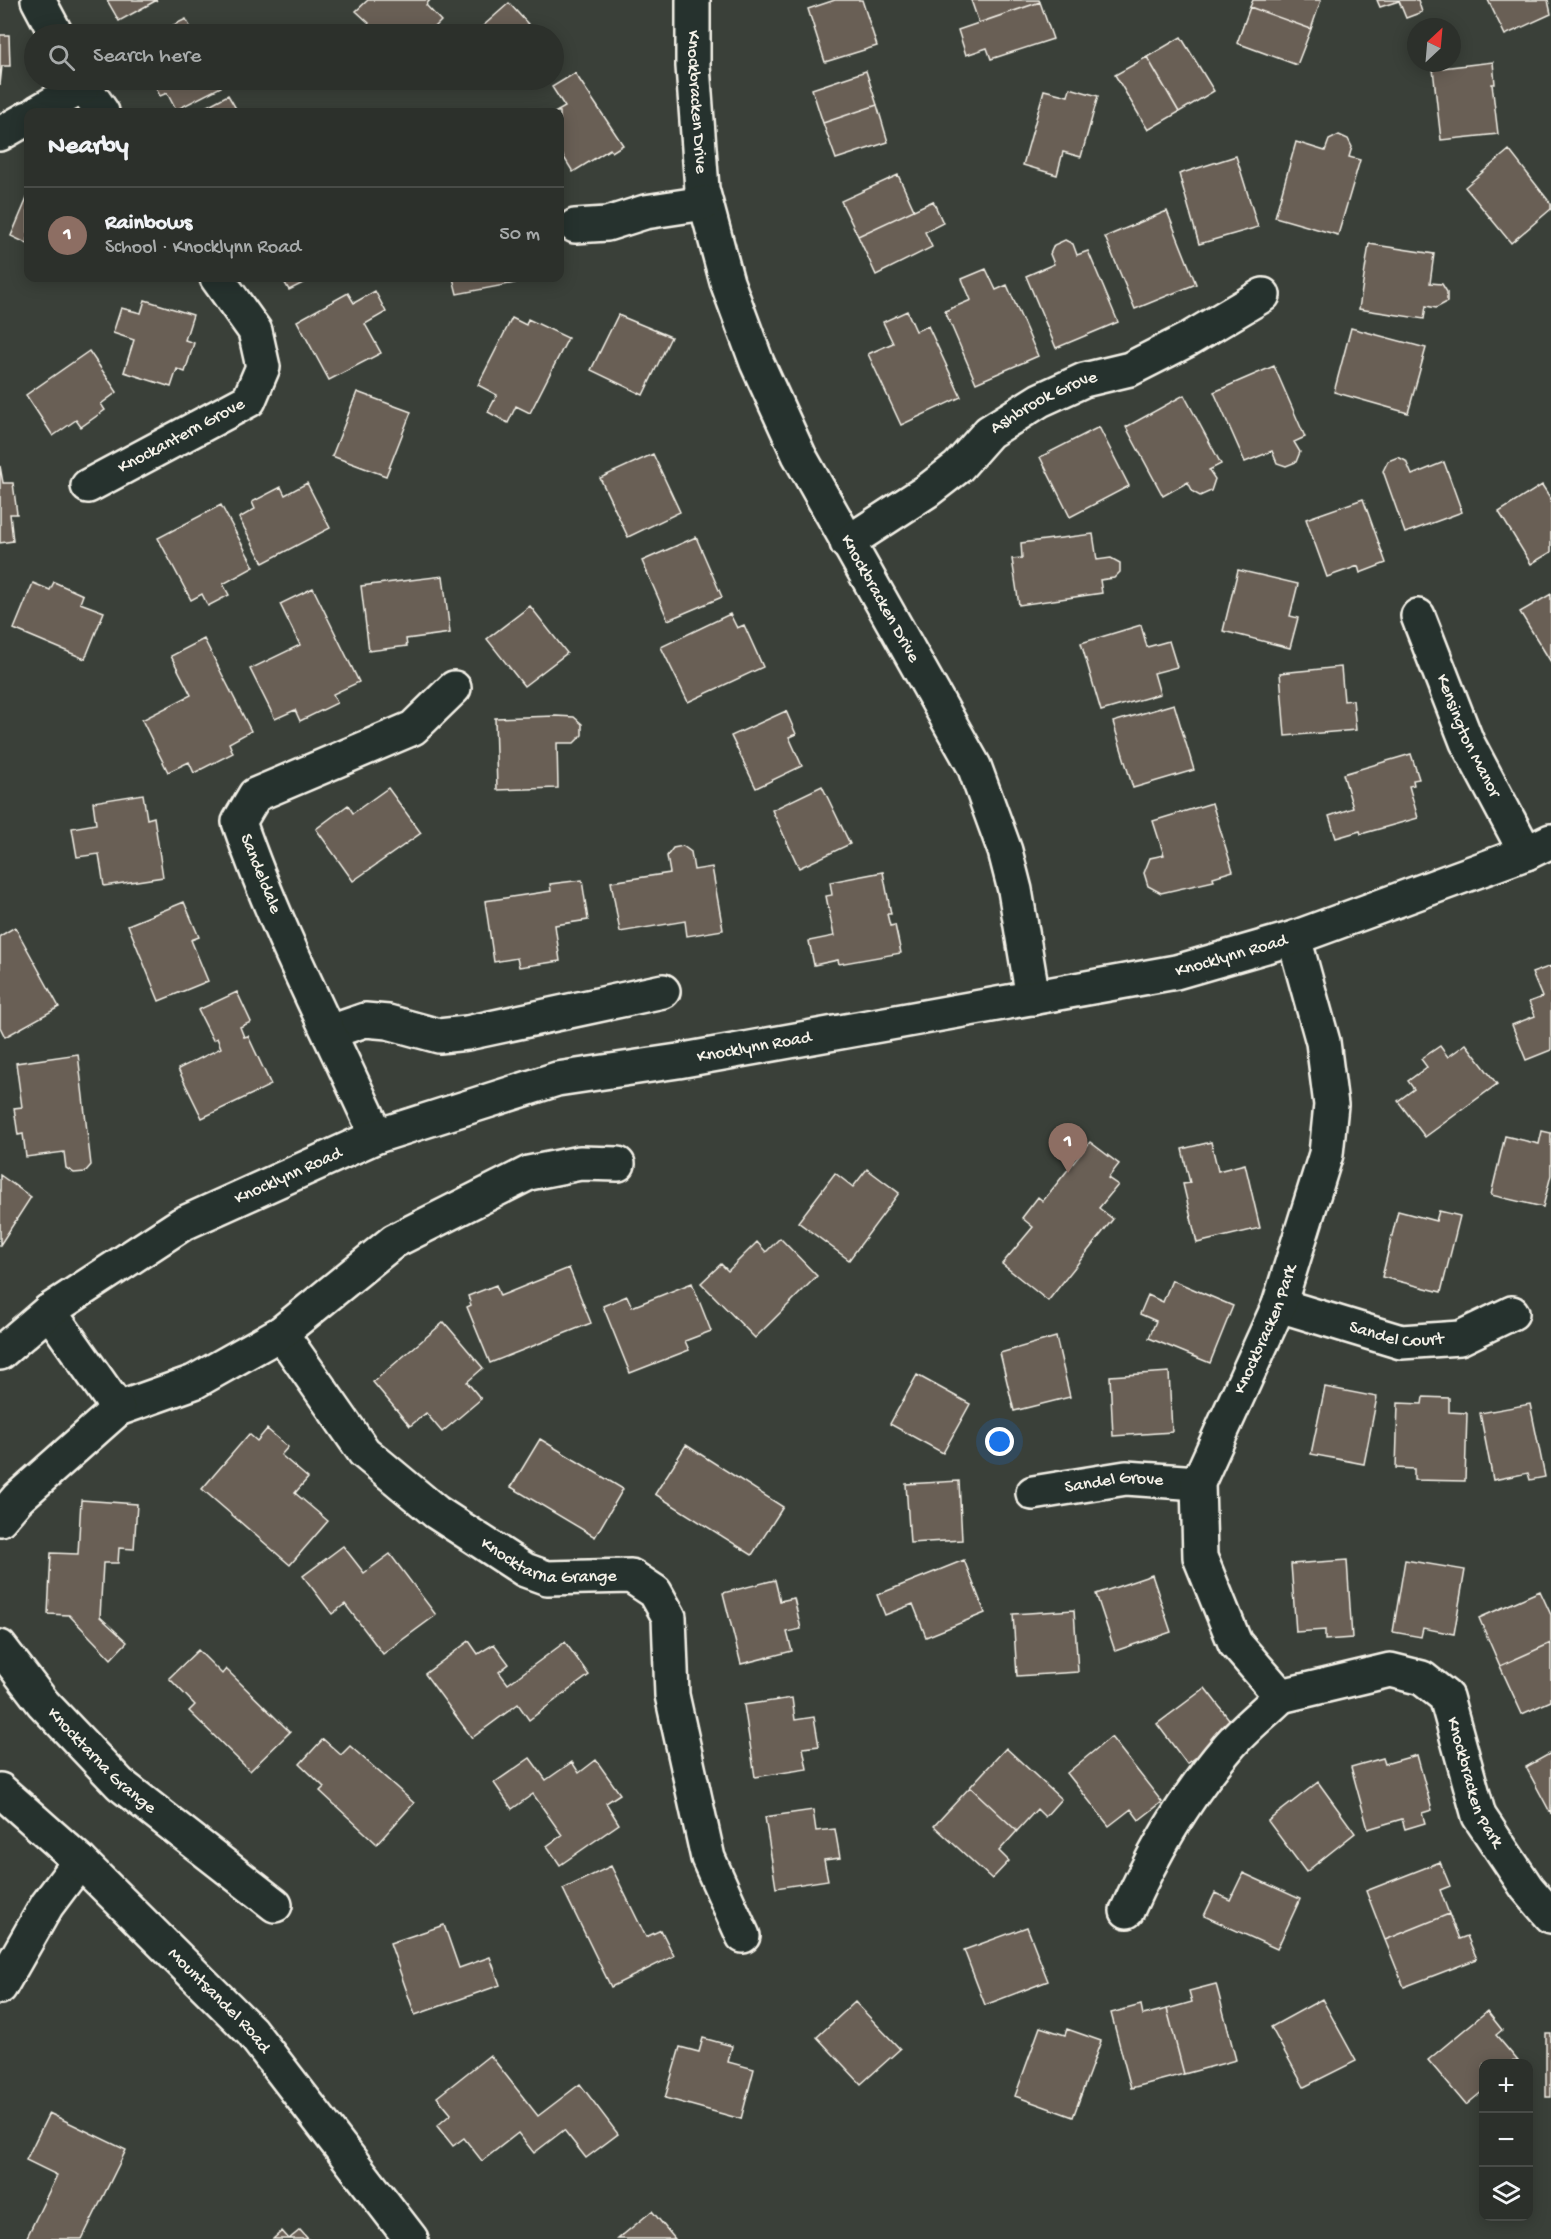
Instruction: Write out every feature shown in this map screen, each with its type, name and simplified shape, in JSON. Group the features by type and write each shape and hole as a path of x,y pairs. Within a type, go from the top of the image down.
{"street":[{"path":"38,0 51,24"},
{"name":"Knockbracken Drive","path":"693,0 693,66 705,203 727,282 757,363 799,455 974,766 999,833 1015,890 1033,999"},
{"path":"44,108 71,90"},
{"path":"86,90 99,108"},
{"path":"0,134 24,120"},
{"path":"575,226 607,224 645,212 705,203"},
{"name":"Knockantern Grove","path":"88,486 249,400 263,367 255,331 220,282"},
{"name":"Ashbrook Grove","path":"847,543 927,491 958,467 989,432 1040,400 1084,380 1130,369 1189,339 1263,295"},
{"name":"Kensington Manor","path":"1418,616 1467,742 1538,847"},
{"name":"Sandeldale","path":"377,1136 330,1032 306,986 253,863 239,822 255,795 413,728 454,688"},
{"name":"Knocklynn Road","path":"0,1353 50,1311 182,1224 377,1136 557,1079 678,1061 1176,972 1294,938 1538,847"},
{"name":"Knockbracken Park","path":"1281,1696 1235,1643 1200,1557 1198,1483 1279,1305 1326,1154 1330,1105 1323,1042 1294,938"},
{"path":"330,1032 366,1020 388,1022 439,1036 467,1033 663,991"},
{"path":"0,1519 18,1498 118,1409 194,1382 281,1333 394,1241 529,1173 580,1163 618,1164"},
{"name":"Sandel Court","path":"1279,1305 1401,1341 1460,1338 1512,1313"},
{"path":"50,1311 118,1409"},
{"name":"Knocktarna Grange","path":"281,1333 364,1452 436,1512 525,1570 547,1578 632,1576 655,1592 669,1617 672,1695 708,1858 743,1936"},
{"name":"Sandel Grove","path":"1033,1493 1126,1478 1198,1483"},
{"name":"Knocktarna Grange","path":"0,1647 43,1703 120,1784 275,1905"},
{"name":"Knockbracken Park","path":"1127,1911 1152,1856 1188,1797 1229,1745 1281,1696 1390,1670 1422,1678 1446,1697 1479,1816 1527,1888 1551,1916"},
{"name":"Mountsandel Road","path":"0,1790 80,1862 251,2031 411,2239"},
{"path":"0,1987 47,1905 80,1862"}],"building":[{"path":"107,0 157,0 119,21"},
{"path":"368,0 430,0 426,5 441,21 438,24 368,24 356,11"},
{"path":"835,0 862,0 877,46 825,62 808,9"},
{"path":"971,0 1039,0 1040,2 979,23"},
{"path":"1253,0 1321,0 1311,29 1250,7"},
{"path":"1377,0 1418,0 1422,12 1406,18 1399,1 1380,7"},
{"path":"1488,0 1548,0 1551,14 1505,35"},
{"path":"1040,2 1053,39 991,59 987,48 966,55 958,30"},
{"path":"509,3 528,24 485,24"},
{"path":"1250,7 1311,29 1297,65 1237,43"},
{"path":"186,19 189,24 176,24"},
{"path":"0,35 9,35 10,66 2,66 0,85"},
{"path":"1181,37 1214,91 1179,112 1147,57"},
{"path":"1147,57 1179,112 1148,130 1115,75"},
{"path":"1493,62 1495,84 1492,84 1498,134 1441,140 1433,72 1461,72 1461,66"},
{"path":"866,71 877,105 823,123 812,89"},
{"path":"575,73 623,145 612,152 610,149 573,172 564,157 565,107 554,90 564,90 564,80"},
{"path":"1070,88 1098,96 1081,157 1063,152 1057,175 1023,165 1044,90 1068,96"},
{"path":"157,90 215,90 180,108 175,108 167,93 160,96"},
{"path":"228,95 236,108 204,108"},
{"path":"877,105 888,142 836,159 823,123"},
{"path":"1339,135 1348,139 1352,147 1349,157 1360,160 1338,235 1275,217 1296,142 1325,151 1329,140"},
{"path":"1509,150 1551,204 1551,209 1511,243 1465,187"},
{"path":"1236,156 1258,227 1199,244 1179,174"},
{"path":"898,175 914,210 858,236 841,201"},
{"path":"933,201 943,223 925,232 932,247 876,275 858,236"},
{"path":"24,205 24,242 11,236"},
{"path":"1167,211 1196,284 1135,309 1105,237"},
{"path":"1065,240 1073,244 1077,255 1088,251 1118,322 1056,348 1026,276 1054,264 1050,254 1054,245"},
{"path":"1369,244 1434,254 1430,283 1442,284 1447,292 1447,302 1436,308 1426,306 1424,319 1359,309"},
{"path":"986,269 996,290 1007,285 1038,356 976,383 945,311 971,300 962,279"},
{"path":"284,282 305,282 289,290"},
{"path":"454,282 515,283 457,294"},
{"path":"375,291 386,312 365,324 381,353 329,380 297,321 348,293 354,303"},
{"path":"145,300 193,315 185,340 194,343 185,372 177,369 171,387 124,372 134,340 113,333 121,308 141,313"},
{"path":"907,311 916,331 928,326 961,397 901,425 868,354 893,343 883,322"},
{"path":"618,315 671,337 643,395 591,370"},
{"path":"512,318 526,325 528,319 568,338 530,413 516,406 508,423 488,412 497,395 478,385"},
{"path":"1351,328 1426,348 1408,413 1334,392"},
{"path":"89,351 117,392 101,404 105,410 81,427 76,420 53,436 26,395"},
{"path":"1274,366 1305,437 1294,442 1300,452 1296,462 1286,466 1277,463 1272,451 1245,462 1214,392"},
{"path":"357,392 411,412 386,476 332,456"},
{"path":"1184,395 1221,464 1209,470 1215,479 1211,491 1200,496 1193,492 1188,482 1163,496 1126,427"},
{"path":"1099,427 1129,486 1070,517 1040,457"},
{"path":"653,454 680,512 628,537 600,478"},
{"path":"1398,457 1406,461 1412,475 1444,462 1462,512 1405,533 1383,471 1388,461"},
{"path":"0,466 3,483 13,483 17,514 10,514 13,541 0,543"},
{"path":"307,483 330,528 263,563 239,518 255,509 252,502 281,487 285,495"},
{"path":"1542,485 1551,499 1551,552 1531,564 1499,512"},
{"path":"1363,499 1386,563 1360,573 1358,566 1327,577 1306,519"},
{"path":"221,505 254,567 223,584 229,595 208,606 202,594 191,600 158,538"},
{"path":"1093,534 1097,560 1111,558 1120,563 1120,572 1114,578 1100,580 1102,593 1019,605 1012,559 1022,558 1021,543"},
{"path":"696,537 722,597 668,620 642,561"},
{"path":"1238,570 1298,584 1290,616 1298,618 1290,648 1223,631"},
{"path":"443,576 450,633 406,639 407,646 369,651 361,586"},
{"path":"54,582 83,595 80,603 104,612 85,659 14,629 33,583 50,590"},
{"path":"313,588 359,682 333,694 337,703 300,721 295,710 275,719 250,669 300,645 280,604"},
{"path":"1551,594 1551,662 1520,612"},
{"path":"530,606 567,653 524,686 487,639"},
{"path":"730,614 737,628 744,625 763,667 688,702 661,647"},
{"path":"1141,625 1147,647 1169,641 1177,667 1154,673 1160,694 1101,711 1081,643"},
{"path":"204,639 251,731 229,743 233,753 194,773 189,762 168,772 142,720 191,695 171,656"},
{"path":"1341,667 1344,701 1353,700 1356,730 1285,736 1280,673"},
{"path":"1174,704 1194,770 1133,788 1113,722"},
{"path":"786,711 796,734 789,737 802,766 756,788 731,736"},
{"path":"574,717 582,724 582,735 574,743 557,743 558,788 497,790 495,718"},
{"path":"1411,754 1419,779 1413,780 1414,785 1409,786 1418,818 1361,834 1360,831 1336,838 1329,816 1353,808 1343,774"},
{"path":"822,786 850,844 799,868 772,810"},
{"path":"388,788 421,833 353,881 316,829 348,805 353,813"},
{"path":"143,794 147,819 154,817 163,877 104,886 99,854 77,857 72,828 96,824 93,802"},
{"path":"1212,803 1233,871 1213,877 1214,881 1161,893 1148,886 1144,873 1150,858 1164,855 1153,821"},
{"path":"683,846 691,852 694,870 712,867 723,930 687,936 685,921 620,932 611,882 670,873 667,856 673,848"},
{"path":"883,872 891,914 887,914 890,926 895,925 901,953 839,964 838,960 814,965 809,941 834,936 826,896 832,895 830,882"},
{"path":"582,880 588,920 555,925 560,961 519,967 517,958 494,962 485,901 551,891 550,884"},
{"path":"184,902 199,937 191,940 208,981 159,1001 128,925"},
{"path":"15,927 59,1007 5,1037 0,1027 0,936"},
{"path":"1551,966 1551,1050 1526,1060 1512,1025 1535,1016 1529,1002 1542,997 1532,973"},
{"path":"237,992 251,1022 240,1027 244,1037 248,1036 271,1085 202,1118 178,1069 221,1048 217,1038 213,1040 198,1010"},
{"path":"1466,1044 1497,1084 1425,1137 1398,1101 1414,1089 1408,1081 1427,1067 1421,1059 1440,1046 1448,1057"},
{"path":"78,1054 91,1165 85,1172 74,1173 66,1168 64,1152 26,1157 23,1134 18,1135 14,1108 22,1107 16,1063"},
{"path":"1542,1131 1551,1133 1551,1175 1543,1207 1491,1195 1505,1136 1539,1144"},
{"path":"1090,1142 1119,1164 1108,1178 1118,1185 1099,1208 1113,1219 1048,1301 1002,1264 1033,1227 1022,1218 1038,1197 1043,1201"},
{"path":"1211,1142 1218,1171 1245,1164 1260,1228 1197,1243 1183,1184 1190,1183 1182,1149"},
{"path":"867,1169 899,1193 849,1260 798,1222 835,1173 853,1187"},
{"path":"0,1175 31,1197 0,1245"},
{"path":"1398,1211 1436,1221 1439,1211 1460,1216 1441,1292 1382,1277"},
{"path":"780,1238 817,1276 755,1338 701,1283 721,1264 728,1271 757,1242 766,1252"},
{"path":"569,1268 591,1323 490,1363 467,1307 471,1305 468,1296 496,1285 500,1296"},
{"path":"1172,1280 1233,1306 1210,1363 1149,1338 1156,1321 1140,1314 1148,1295 1163,1302"},
{"path":"692,1283 711,1331 685,1341 689,1350 630,1373 603,1306 627,1296 632,1307"},
{"path":"444,1322 483,1368 467,1382 481,1399 442,1432 426,1413 410,1426 373,1382"},
{"path":"1056,1337 1070,1397 1014,1411 1000,1353"},
{"path":"1169,1372 1172,1432 1113,1436 1110,1376"},
{"path":"917,1375 970,1404 943,1453 890,1424"},
{"path":"1325,1387 1377,1397 1364,1464 1311,1454"},
{"path":"1423,1397 1449,1398 1449,1412 1467,1413 1465,1481 1414,1480 1414,1469 1396,1468 1398,1403 1422,1404"},
{"path":"1530,1404 1545,1477 1530,1480 1528,1473 1493,1480 1480,1413"},
{"path":"267,1429 288,1447 281,1455 308,1478 295,1493 328,1521 290,1565 202,1489 249,1434 257,1441"},
{"path":"540,1439 623,1489 595,1537 511,1487"},
{"path":"686,1445 783,1507 752,1555 655,1494"},
{"path":"959,1481 962,1540 910,1543 906,1484"},
{"path":"81,1500 137,1504 134,1549 119,1548 118,1563 103,1563 100,1617 127,1642 111,1659 69,1615 48,1614 51,1553 78,1554"},
{"path":"343,1546 364,1573 390,1554 436,1615 383,1654 345,1604 332,1614 303,1576"},
{"path":"964,1560 985,1613 926,1637 913,1604 885,1615 877,1595"},
{"path":"1347,1560 1352,1638 1325,1640 1325,1630 1296,1632 1291,1564"},
{"path":"1405,1560 1465,1570 1454,1634 1423,1628 1421,1637 1393,1632"},
{"path":"1152,1575 1171,1632 1115,1651 1096,1594"},
{"path":"775,1580 780,1601 794,1598 801,1629 787,1632 792,1651 741,1664 723,1593"},
{"path":"1540,1591 1551,1615 1551,1643 1500,1666 1479,1618"},
{"path":"1074,1610 1078,1672 1017,1676 1013,1614"},
{"path":"469,1641 478,1654 494,1644 509,1664 499,1672 508,1684 565,1642 589,1675 529,1720 518,1704 472,1738 425,1674"},
{"path":"1551,1643 1551,1701 1522,1714 1500,1666"},
{"path":"198,1650 222,1674 226,1669 290,1732 250,1771 189,1711 195,1705 169,1678"},
{"path":"1205,1688 1236,1728 1187,1764 1157,1724"},
{"path":"792,1698 795,1720 814,1717 819,1746 803,1748 807,1769 755,1777 744,1705"},
{"path":"1111,1737 1162,1802 1139,1820 1131,1809 1109,1826 1067,1773"},
{"path":"323,1739 341,1755 350,1746 414,1803 377,1844 320,1791 324,1787 300,1764"},
{"path":"1006,1748 1061,1799 1045,1817 1037,1809 1017,1831 970,1787"},
{"path":"1551,1753 1551,1814 1526,1767"},
{"path":"1417,1755 1432,1810 1422,1813 1425,1823 1405,1829 1402,1819 1368,1829 1351,1767 1383,1758 1385,1764"},
{"path":"530,1758 546,1780 572,1762 579,1773 596,1760 620,1794 606,1803 619,1824 560,1865 547,1846 562,1835 533,1794 512,1809 494,1783"},
{"path":"1318,1782 1355,1833 1306,1872 1268,1821"},
{"path":"970,1787 1017,1831 999,1851 1009,1861 992,1879 934,1826"},
{"path":"813,1810 816,1831 835,1829 840,1858 824,1860 828,1880 776,1888 765,1817"},
{"path":"1440,1862 1450,1886 1440,1890 1449,1914 1385,1940 1366,1891"},
{"path":"611,1866 646,1937 661,1930 674,1956 611,1987 563,1889"},
{"path":"1243,1873 1300,1899 1277,1949 1204,1916 1215,1893 1230,1900"},
{"path":"1449,1914 1459,1939 1467,1936 1477,1959 1404,1987 1385,1940"},
{"path":"444,1925 459,1968 490,1957 500,1985 415,2015 390,1943"},
{"path":"1027,1927 1048,1981 985,2005 964,1950"},
{"path":"1216,1984 1236,2060 1184,2074 1167,2009 1192,2002 1189,1991"},
{"path":"1322,1999 1356,2061 1304,2087 1271,2027"},
{"path":"855,2002 900,2049 861,2084 817,2037"},
{"path":"1141,2005 1143,2015 1167,2009 1184,2074 1131,2088 1111,2013"},
{"path":"1487,2011 1502,2030 1496,2035 1516,2059 1479,2059 1479,2094 1466,2105 1428,2060"},
{"path":"1040,2027 1065,2035 1067,2029 1101,2041 1073,2117 1015,2096"},
{"path":"1546,2033 1551,2033 1551,2097 1546,2097"},
{"path":"703,2038 732,2046 728,2062 754,2069 741,2119 665,2098 680,2047 699,2052"},
{"path":"490,2055 538,2116 580,2084 618,2134 586,2158 564,2130 534,2153 518,2133 482,2161 464,2138 453,2146 437,2126 451,2114 437,2097"},
{"path":"49,2113 126,2150 82,2239 26,2239 57,2175 26,2160"},
{"path":"652,2211 675,2239 618,2239"},
{"path":"300,2230 308,2239 289,2239"},
{"path":"282,2231 289,2239 273,2239"}],"place":[{"name":"Rainbows","path":"1068,1173"}]}
